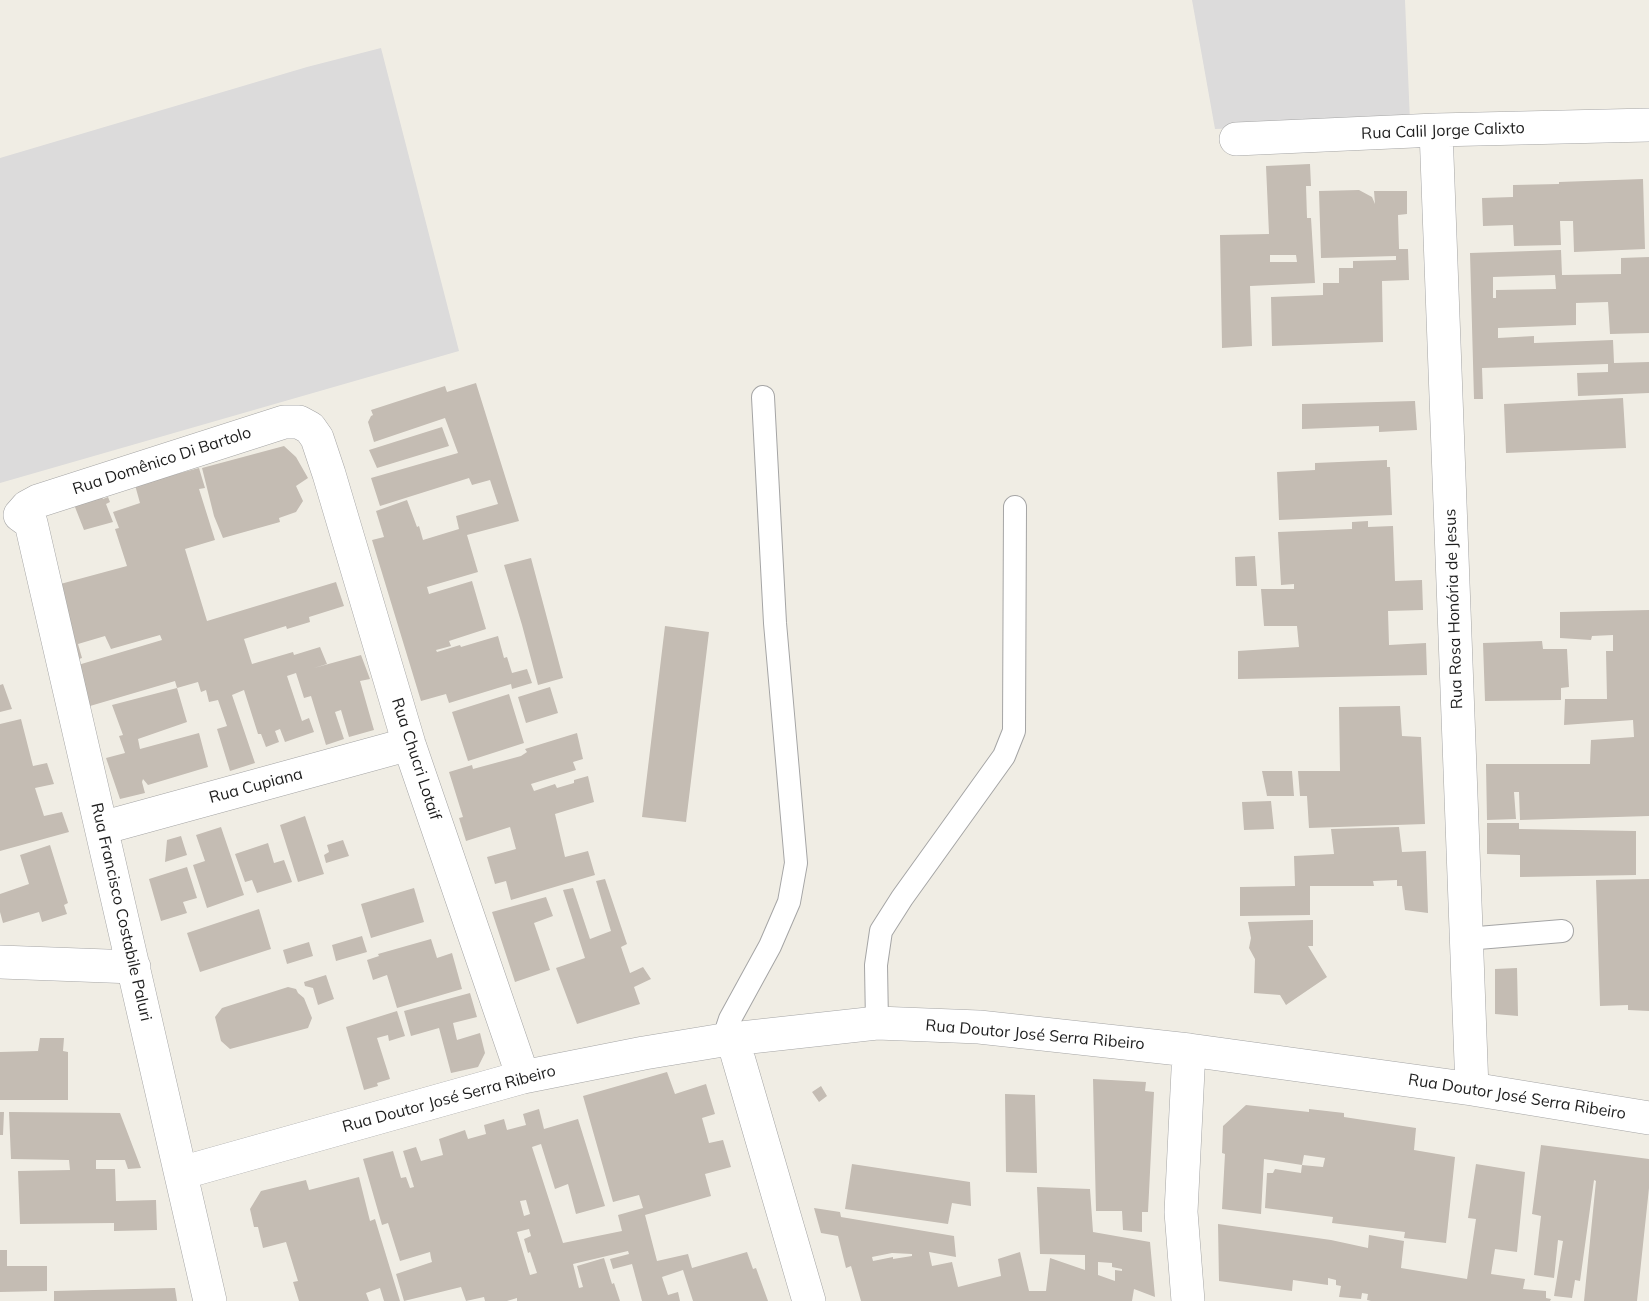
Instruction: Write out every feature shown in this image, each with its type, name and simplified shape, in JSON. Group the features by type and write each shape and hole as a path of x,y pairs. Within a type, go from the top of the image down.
{"street":[{"name":"Rua Calil Jorge Calixto","path":"1236,139 1436,130 1649,125"},
{"name":"Rua Rosa Honória de Jesus","path":"1436,130 1472,1089"},
{"name":"Rua Domênico Di Bartolo","path":"31,523 20,515 27,507 38,501 284,422 299,422 310,428 317,438"},
{"name":"Rua Chucri Lotaif","path":"317,438 409,744 523,1077"},
{"name":"Rua Francisco Costabile Paluri","path":"31,523 210,1301"},
{"name":"Rua Cupiana","path":"102,828 409,744"},
{"path":"0,962 134,967"},
{"name":"Rua Doutor José Serra Ribeiro","path":"181,1173 523,1077 728,1040 877,1023 979,1027 1189,1050 1472,1089 1649,1118"},
{"path":"728,1040 809,1301"},
{"path":"1188,1301 1181,1212 1189,1050"}],"lane":[{"path":"728,1040 729,1019 770,946 789,902 796,863 775,623 763,397"},
{"path":"877,1023 876,965 881,931 1004,756 1014,731 1016,507"},
{"path":"1466,939 1562,931"}],"shaded area":[{"path":"1192,0 1405,0 1410,122 1215,129"},
{"path":"381,48 459,351 0,483 0,158 307,67"}],"building":[{"path":"1310,164 1311,186 1306,186 1307,218 1311,218 1315,283 1250,286 1252,346 1222,348 1220,235 1269,234 1266,166","holes":["1270,255 1296,255 1297,262 1270,262"]},
{"path":"1643,179 1645,249 1574,252 1573,221 1560,221 1561,245 1514,246 1513,225 1483,226 1482,198 1513,197 1513,185"},
{"path":"1359,190 1372,197 1375,204 1374,191 1407,191 1407,214 1398,215 1399,249 1408,249 1409,280 1382,281 1383,342 1272,346 1271,297 1323,295 1323,283 1339,283 1339,268 1353,268 1353,261 1396,260 1396,256 1321,258 1319,191"},
{"path":"1561,250 1562,275 1621,274 1621,258 1649,257 1649,333 1610,334 1608,302 1576,303 1576,325 1498,328 1498,338 1534,336 1534,343 1613,340 1614,363 1649,362 1649,393 1578,396 1577,373 1608,372 1608,364 1482,368 1483,399 1474,399 1470,253","holes":["1555,275 1556,289 1496,290 1496,298 1493,298 1493,277"]},
{"path":"476,383 519,521 467,535 478,572 427,587 429,594 472,581 486,629 449,641 451,646 436,650 437,652 460,645 461,647 498,636 504,658 507,657 512,673 527,669 532,683 512,689 511,684 449,703 446,694 421,701 372,540 384,537 376,511 407,500 423,540 459,529 456,516 498,504 490,480 472,485 469,478 380,506 371,478 458,453 445,418 374,442 368,422 373,415 371,410 445,386 447,392"},
{"path":"1623,398 1626,448 1506,453 1504,404"},
{"path":"1415,401 1417,430 1379,432 1379,426 1302,429 1302,404"},
{"path":"442,427 449,446 377,468 369,450"},
{"path":"284,446 296,457 308,478 296,486 303,501 296,512 279,518 280,522 223,538 214,516 202,468"},
{"path":"1387,460 1387,467 1390,467 1392,515 1279,520 1277,472 1315,470 1315,463"},
{"path":"199,468 205,488 199,489 215,540 185,549 207,621 336,582 344,606 309,617 310,622 287,629 286,626 244,639 252,664 320,647 327,664 314,668 361,655 370,679 360,681 374,730 349,737 341,710 335,712 344,739 326,745 311,696 304,698 296,673 287,676 302,721 309,718 314,732 285,742 280,729 275,731 279,742 266,747 261,734 258,734 244,690 232,695 255,763 230,771 217,729 227,726 218,700 209,702 206,690 201,692 198,682 177,688 175,681 90,706 78,665 162,640 160,635 111,649 105,636 78,644 82,658 76,660 53,586 127,566 115,529 119,528 113,512 140,503 135,485"},
{"path":"101,494 103,499 108,497 110,502 106,504 113,522 84,530 73,502"},
{"path":"1368,521 1368,527 1393,526 1395,581 1422,580 1423,610 1388,611 1389,645 1426,643 1427,675 1238,679 1238,651 1299,647 1297,626 1264,626 1261,589 1294,589 1294,584 1281,585 1278,532 1352,529 1352,522"},
{"path":"1255,556 1257,586 1236,586 1235,557"},
{"path":"531,558 563,678 538,685 504,565"},
{"path":"1649,610 1649,816 1520,820 1519,792 1514,792 1516,819 1487,820 1486,764 1590,764 1591,740 1634,737 1633,720 1564,725 1565,699 1607,699 1606,651 1613,651 1613,635 1592,636 1591,640 1560,638 1560,612"},
{"path":"665,626 709,632 686,822 642,817"},
{"path":"1542,641 1543,649 1567,649 1569,687 1561,688 1561,700 1485,701 1483,643"},
{"path":"3,684 12,709 0,712 0,685"},
{"path":"550,687 558,713 526,723 518,697"},
{"path":"177,688 187,722 138,739 140,749 199,733 208,767 148,785 143,779 145,793 120,799 106,758 125,753 119,736 123,735 112,705"},
{"path":"509,694 524,743 468,761 452,712"},
{"path":"1400,706 1402,736 1421,737 1425,824 1309,828 1307,796 1300,796 1298,771 1340,771 1339,707"},
{"path":"21,719 33,766 47,763 54,784 35,788 44,816 62,812 69,832 0,851 0,724"},
{"path":"577,733 583,759 573,762 576,770 531,784 534,791 555,784 557,788 588,776 594,802 555,814 565,857 588,851 595,875 511,900 506,881 495,884 487,857 516,849 510,827 466,841 459,818 463,817 449,772 472,765 473,769 521,756 527,752 525,749"},
{"path":"1262,771 1292,771 1294,796 1267,796"},
{"path":"1271,801 1274,829 1244,830 1242,802"},
{"path":"305,816 324,874 298,882 280,825"},
{"path":"1487,823 1519,823 1519,829 1636,831 1636,875 1520,877 1520,855 1487,854"},
{"path":"221,827 244,895 207,908 193,865 205,861 196,835"},
{"path":"1399,827 1402,852 1426,851 1428,913 1405,910 1402,886 1397,886 1397,880 1373,881 1374,886 1310,886 1310,915 1240,916 1240,887 1295,886 1294,856 1334,854 1331,829"},
{"path":"181,836 187,855 165,862 167,840"},
{"path":"343,840 349,856 326,863 324,855 329,852 327,845"},
{"path":"268,843 274,863 284,860 292,882 257,893 252,880 245,882 235,854"},
{"path":"50,845 68,903 64,905 67,914 42,922 39,912 3,923 0,912 0,894 29,884 20,855"},
{"path":"187,867 197,898 183,902 187,913 161,921 149,879"},
{"path":"605,879 627,944 621,947 630,973 643,967 651,979 634,987 640,1004 577,1024 556,968 585,958 563,890 573,888 590,939 611,931 596,881"},
{"path":"1649,879 1649,1011 1628,1010 1628,1005 1600,1006 1596,880"},
{"path":"414,888 424,922 371,938 361,904"},
{"path":"546,897 553,916 534,923 550,970 515,982 492,912"},
{"path":"259,909 271,949 200,972 187,933"},
{"path":"1313,920 1313,946 1308,946 1327,977 1286,1005 1280,995 1254,993 1255,959 1249,948 1251,938 1248,922"},
{"path":"362,936 367,952 336,961 332,945"},
{"path":"431,939 437,958 452,953 462,989 397,1008 387,975 373,980 367,960 379,956 378,954"},
{"path":"309,942 313,956 287,964 283,950"},
{"path":"1517,968 1518,1016 1495,1014 1495,969"},
{"path":"326,975 334,999 318,1005 313,988 305,986 304,982"},
{"path":"288,987 296,989 304,998 312,1018 308,1028 230,1049 221,1041 215,1017 222,1008"},
{"path":"470,993 477,1017 453,1023 457,1040 480,1033 485,1053 478,1067 451,1073 439,1028 411,1036 404,1011"},
{"path":"397,1011 405,1036 389,1041 388,1035 377,1038 390,1079 364,1090 346,1027"},
{"path":"40,1038 64,1038 63,1051 68,1052 68,1100 0,1100 0,1052 38,1051"},
{"path":"667,1072 675,1094 706,1084 715,1114 702,1118 709,1143 723,1140 731,1167 705,1174 711,1196 645,1215 657,1261 688,1254 692,1268 747,1252 753,1269 756,1268 768,1301 693,1301 683,1270 662,1277 668,1295 678,1292 680,1301 642,1301 632,1264 613,1269 610,1259 629,1254 628,1251 573,1264 579,1288 583,1287 577,1266 604,1258 620,1301 517,1301 517,1298 507,1301 485,1301 484,1297 466,1301 461,1287 404,1301 396,1274 432,1262 430,1252 400,1261 388,1223 382,1225 363,1159 393,1151 401,1178 406,1177 410,1188 414,1187 403,1151 416,1147 421,1161 443,1155 439,1139 465,1130 468,1139 486,1134 484,1125 504,1119 507,1130 526,1125 523,1114 539,1109 544,1129 578,1119 605,1206 576,1214 568,1184 555,1189 541,1144 532,1147 563,1243 622,1231 618,1215 643,1208 639,1195 613,1202 583,1096","holes":["526,1200 530,1214 524,1216 520,1201","529,1229 531,1236 524,1239 537,1273 530,1275 517,1232"]},
{"path":"1093,1079 1146,1082 1145,1091 1154,1092 1148,1212 1142,1212 1142,1232 1123,1230 1122,1211 1096,1211"},
{"path":"821,1086 827,1096 819,1102 812,1092"},
{"path":"1005,1094 1035,1095 1037,1173 1006,1172"},
{"path":"1246,1105 1309,1112 1309,1109 1344,1113 1344,1117 1416,1128 1414,1150 1455,1157 1446,1243 1404,1238 1405,1232 1332,1223 1333,1217 1265,1208 1267,1173 1273,1173 1275,1169 1301,1173 1302,1165 1264,1159 1261,1214 1222,1209 1225,1154 1222,1153 1223,1126","holes":["1304,1155 1325,1158 1323,1167 1302,1165"]},
{"path":"0,1112 4,1112 3,1135 0,1135"},
{"path":"9,1112 120,1113 141,1168 128,1169 125,1160 96,1160 96,1169 115,1169 116,1201 156,1200 157,1230 114,1231 114,1223 20,1224 18,1171 70,1170 69,1160 11,1159"},
{"path":"1541,1145 1649,1159 1649,1188 1637,1301 1584,1301 1596,1181 1594,1180 1580,1281 1575,1280 1572,1298 1554,1296 1563,1241 1558,1240 1554,1278 1534,1275 1541,1216 1532,1214"},
{"path":"852,1164 970,1182 971,1206 952,1203 948,1224 845,1209"},
{"path":"1476,1164 1525,1172 1517,1252 1495,1249 1491,1274 1525,1279 1523,1289 1546,1291 1546,1298 1551,1299 1550,1301 1371,1301 1367,1300 1368,1294 1362,1293 1361,1299 1339,1297 1341,1286 1336,1285 1336,1280 1328,1278 1328,1285 1293,1280 1292,1291 1219,1281 1218,1224 1331,1240 1368,1248 1369,1235 1404,1241 1401,1268 1467,1279 1476,1219 1468,1218"},
{"path":"359,1177 370,1221 375,1219 400,1301 384,1301 380,1288 366,1293 369,1301 299,1301 293,1282 298,1281 286,1242 263,1248 258,1227 254,1227 250,1209 261,1191 306,1180 309,1190"},
{"path":"1037,1187 1090,1189 1093,1232 1150,1242 1155,1297 1134,1289 1132,1301 861,1301 851,1266 846,1268 838,1236 821,1233 814,1208 840,1212 841,1217 954,1236 956,1257 929,1252 932,1266 952,1262 958,1287 1001,1276 998,1259 1020,1252 1029,1291 1046,1291 1050,1258 1085,1270 1085,1255 1040,1254","holes":["892,1253 912,1254 912,1256 873,1261 872,1257","1098,1262 1112,1263 1112,1267 1122,1269 1122,1271 1115,1270 1115,1281 1098,1275"]},
{"path":"0,1250 7,1250 7,1266 47,1266 47,1291 0,1292"},
{"path":"175,1288 177,1301 54,1301 54,1291"}]}
